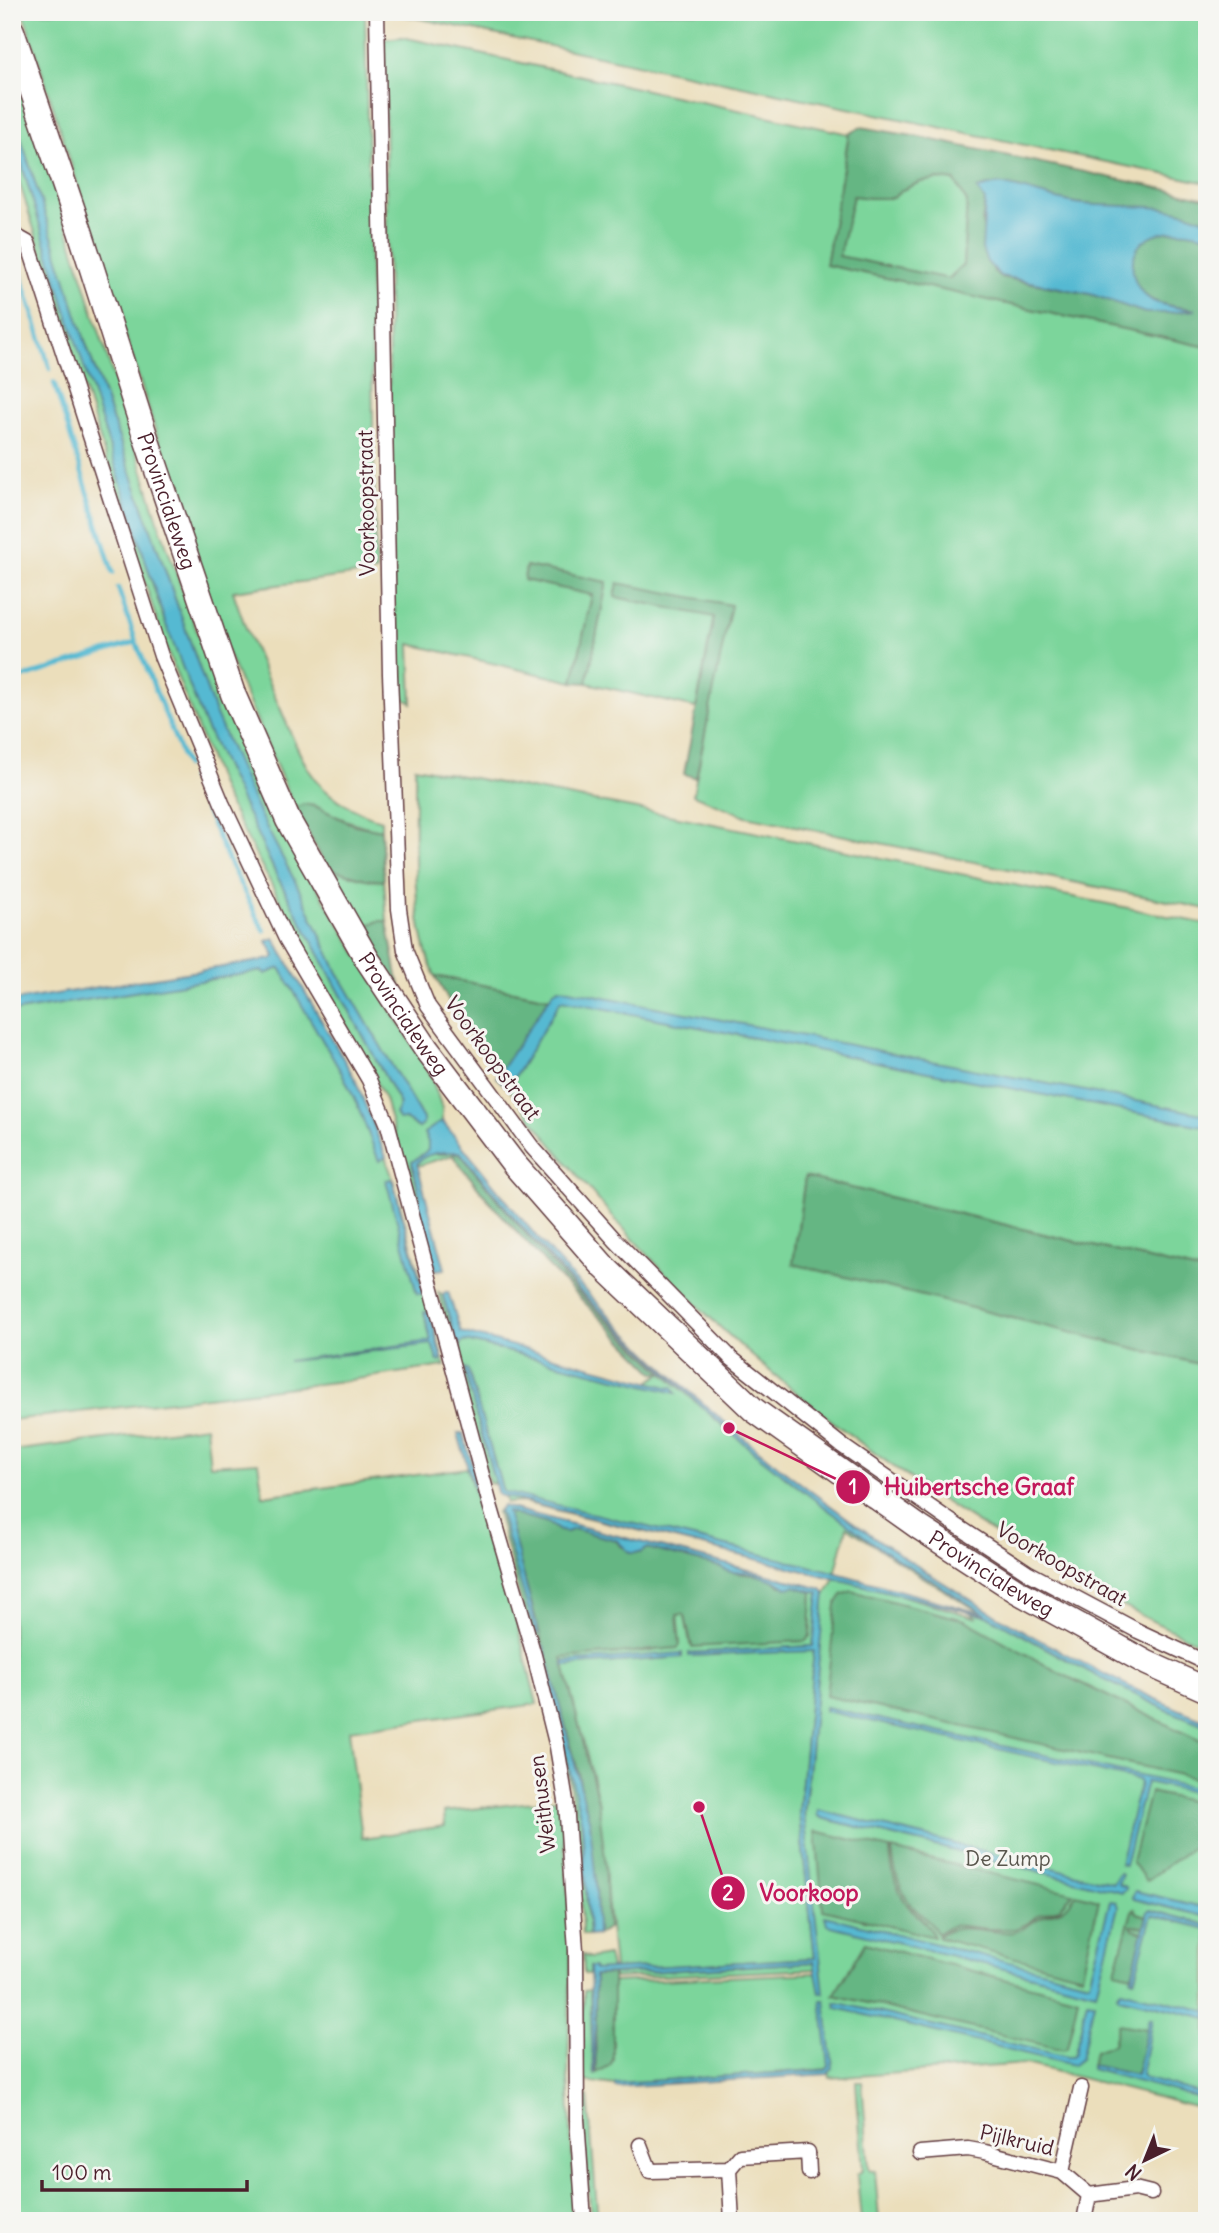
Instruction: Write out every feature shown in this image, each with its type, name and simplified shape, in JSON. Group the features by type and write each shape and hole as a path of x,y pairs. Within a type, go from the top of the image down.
{"highway":[{"name":"Provincialeweg","path":"12,31 233,694 288,820 367,959 426,1048 514,1164 604,1267 754,1410 920,1528 1017,1591 1147,1663 1207,1690"}],"street":[{"name":"Voorkoopstraat","path":"377,12 390,674 399,909 405,950 428,1006 532,1147 615,1241 731,1358 841,1445 1029,1573 1138,1631 1207,1663"},
{"name":"Weithusen","path":"12,234 28,243 161,656 222,803 286,939 369,1080 388,1125 557,1747 566,1801 576,1951 577,2119 584,2221"},
{"name":"Pijlkruid","path":"1062,2172 1082,2088"},
{"path":"640,2145 646,2176 729,2169"},
{"name":"Pijlkruid","path":"920,2153 968,2149 1062,2172 1089,2194"},
{"path":"732,2221 729,2169 740,2156 808,2152 809,2172"},
{"path":"1084,2221 1089,2194 1135,2189 1151,2193"}],"green space":[{"path":"23,12 365,12 376,572 233,591 255,651 306,766 317,782 333,796 361,813 381,820 381,830 345,820 312,804 295,809 221,638"},
{"path":"395,12 1207,12 1207,183 402,15"},
{"path":"402,37 849,134 826,265 1207,347 1207,909 746,816 693,795 730,605 618,584 615,597 714,616 696,708 587,683 607,582 526,566 524,580 592,595 573,682 410,644 412,703 394,693 384,39"},
{"path":"12,50 160,527 215,682 284,833 430,1073 442,1108 442,1121 424,1133 428,1151 412,1165 420,1197 418,1206 436,1270 432,1271 385,1099 223,793 163,640 12,159 12,134 163,617 274,870 400,1104 398,1109 405,1119 419,1128 423,1119 304,916 245,799 76,315 12,109"},
{"path":"861,127 919,137 1207,198 1207,221 1175,212 1064,202 1006,186 978,189 985,201 982,223 994,272 1000,277 1090,294 1116,302 1192,309 1163,304 1146,296 1135,280 1132,262 1139,245 1153,235 1177,231 1207,236 1207,347 826,265 849,134","holes":["939,179 955,181 967,202 963,265 949,279 839,256 853,196 893,198 902,190 920,182"]},
{"path":"939,179 955,181 967,202 963,265 948,279 838,256 853,195 893,198 902,190 920,182"},
{"path":"526,566 607,582 587,683 573,682 592,595 524,580"},
{"path":"618,583 731,605 696,778 684,774 714,617 615,597"},
{"path":"415,767 689,819 1207,924 1207,1273 805,1177 793,1263 1207,1366 1207,1647 1082,1585 963,1514 906,1475 795,1392 710,1318 648,1256 508,1088 560,1000 435,976 426,953 417,901"},
{"path":"303,804 322,809 352,824 381,830 384,881 327,868 295,809"},
{"path":"327,868 384,881 387,921 379,921 363,931"},
{"path":"387,921 397,976 406,1000 363,931 370,924"},
{"path":"286,961 372,1119 391,1173 445,1366 343,1381 12,1420 12,1010"},
{"path":"435,976 560,1000 508,1088 459,1020"},
{"path":"459,1152 568,1282 663,1373 655,1373 549,1267 452,1155"},
{"name":"De Zump","path":"460,1152 549,1258 630,1341 681,1389 787,1478 899,1559 1017,1632 1110,1682 1207,1726 1207,2110 1026,2064 830,2078 829,2069 615,2085 583,2081 584,1991 590,1990 595,2074 610,2065 613,2060 613,1982 817,1973 820,1992 804,1818 824,1597 837,1576 977,1618 970,1612 986,1616 847,1527 834,1578 523,1502 506,1503 468,1371 465,1369 495,1484 489,1483 438,1292 442,1294 461,1356 460,1343 466,1341 675,1392 649,1382 662,1373 568,1281 459,1153 418,1166 418,1161 429,1154"},
{"path":"805,1177 1207,1273 1207,1366 793,1264"},
{"path":"206,1426 210,1465 258,1462 263,1496 467,1468 485,1529 490,1528 473,1468 478,1468 537,1704 349,1730 362,1838 445,1826 444,1812 559,1799 563,1818 571,1941 568,2076 576,2221 12,2221 12,1451"},
{"path":"499,1510 535,1633 539,1634 538,1629 544,1646 540,1645 581,1818 589,1936 582,1934 580,1848 568,1774 497,1512"},
{"path":"506,1512 546,1522 560,1531 574,1529 616,1540 620,1546 640,1553 647,1548 734,1572 768,1578 780,1586 794,1586 812,1591 810,1636 806,1641 692,1647 683,1614 677,1615 678,1648 562,1658 598,1801 605,1858 608,1929 597,1935 596,1882 578,1771"},
{"path":"812,1591 819,1593 813,1646 689,1653 689,1656 814,1650 799,1814 815,1958 614,1969 598,1799 564,1666 682,1657 682,1654 563,1662 562,1657 652,1651 680,1645 677,1615 683,1614 690,1645 810,1636"},
{"path":"852,1591 965,1620 1062,1674 1207,1744 1207,1781 826,1696 836,1604 842,1595"},
{"path":"1150,1792 1207,1805 1207,1837 1146,1881 1132,1861"},
{"path":"816,1831 890,1849 900,1894 930,1928 934,1937 823,1910"},
{"path":"892,1850 1073,1893 1059,1909 1038,1915 1015,1929 954,1925 937,1934 902,1891"},
{"path":"1076,1894 1099,1900 1082,1975 938,1938 943,1933 958,1928 1017,1931 1037,1919 1061,1910"},
{"path":"1135,1909 1137,1913 1147,1916 1144,1927 1131,1926 1143,1932 1132,1975 1115,1971 1132,1911"},
{"path":"865,1943 1078,1998 1067,2048 1064,2050 834,1995"},
{"path":"583,1955 590,1958 608,1955 611,1969 595,1970 590,1967 590,1974 584,1974"},
{"path":"815,1962 817,1969 613,1978 613,1974"},
{"path":"613,1974 613,2060 610,2065 596,2073 595,1975"},
{"path":"1118,2024 1147,2029 1136,2075 1091,2065 1095,2051 1113,2044"},
{"path":"856,2082 862,2082 869,2169 875,2171 879,2220 861,2221 857,2175 863,2170"},
{"path":"582,2096 588,2097 598,2221 591,2221"}],"water":[{"path":"12,110 87,347 215,713 258,811 299,889 337,971 423,1119 423,1125 419,1128 405,1119 399,1120 395,1114 400,1104 278,878 204,723 165,622 53,269 12,131"},
{"path":"998,184 1072,202 1177,210 1207,221 1207,236 1177,231 1154,235 1140,244 1133,261 1135,279 1145,295 1163,305 1196,310 1145,313 1090,294 1000,276 987,262 982,249 985,201 977,189"},
{"path":"274,938 355,1079 386,1157 379,1161 344,1077 280,968 265,974 262,971 12,1012 12,1001 272,959 275,956 267,941"},
{"path":"559,988 1207,1115 1207,1127 561,1000 508,1088 496,1077 554,991"},
{"path":"442,1121 582,1287 685,1387 739,1434 853,1522 974,1602 1099,1671 1163,1703 1207,1721 1207,1726 1097,1676 990,1617 498,1495 464,1369 468,1370 503,1492 826,1570 987,1615 880,1548 755,1453 698,1403 581,1292 460,1152 430,1154 417,1164 445,1269 436,1270 418,1206 420,1197 412,1162 428,1150 424,1133"},
{"path":"392,1179 423,1291 421,1294 417,1294 386,1180"},
{"path":"448,1292 461,1332 673,1387 676,1393 466,1341 460,1343 461,1356 443,1296"},
{"path":"429,1311 442,1360 440,1362 432,1344 288,1361 431,1341 424,1312"},
{"path":"458,1433 463,1433 490,1528 485,1529"},
{"path":"502,1506 822,1589 825,1593 804,1814 824,1993 820,1993 814,1962 595,1975 595,2074 590,1967 595,1970 815,1958 799,1814 814,1651 689,1656 689,1653 813,1646 819,1593 794,1586 788,1588 758,1575 729,1572 721,1567 648,1548 640,1553 630,1553 616,1540 574,1529 560,1531 546,1522 507,1512 539,1634 535,1633 499,1510"},
{"path":"541,1644 548,1659 590,1823 596,1882 597,1935 589,1936 582,1824"},
{"path":"682,1653 682,1657 564,1666 563,1662"},
{"path":"825,1707 1207,1791 1207,1795 1146,1782 1125,1865 1120,1864 1140,1783 1138,1780 825,1711"},
{"path":"818,1810 1113,1883 1119,1873 1122,1874 1118,1884 1126,1889 1122,1892 821,1818 817,1815"},
{"path":"1135,1891 1207,1908 1207,1917 1134,1899 1132,1897"},
{"path":"1110,1901 1116,1902 1118,1907 1096,1992 827,1925 825,1916 1089,1982"},
{"path":"1148,1911 1207,1925 1207,1929 1152,1915 1134,1980 1131,1979"},
{"path":"1121,1990 1207,2011 1207,2018 1119,1997 1117,1994"},
{"path":"821,2000 825,2000 833,2068 828,2074 615,2087 615,2083 826,2070 829,2066"},
{"path":"1087,2001 1094,2002 1081,2059 1073,2065 836,2008 835,2002 1072,2057"},
{"path":"1149,2018 1152,2019 1141,2075 1143,2078 1207,2095 1207,2100 1091,2069 1091,2065 1136,2075"}],"waterway":[{"path":"12,256 17,261 50,369"},
{"path":"54,383 113,573"},
{"path":"118,588 136,642 186,766"},
{"path":"12,681 136,642"},
{"path":"191,778 264,931"}],"place":[{"name":"Huibertsche Graaf","path":"729,1428"},
{"name":"Voorkoop","path":"699,1807"}]}
